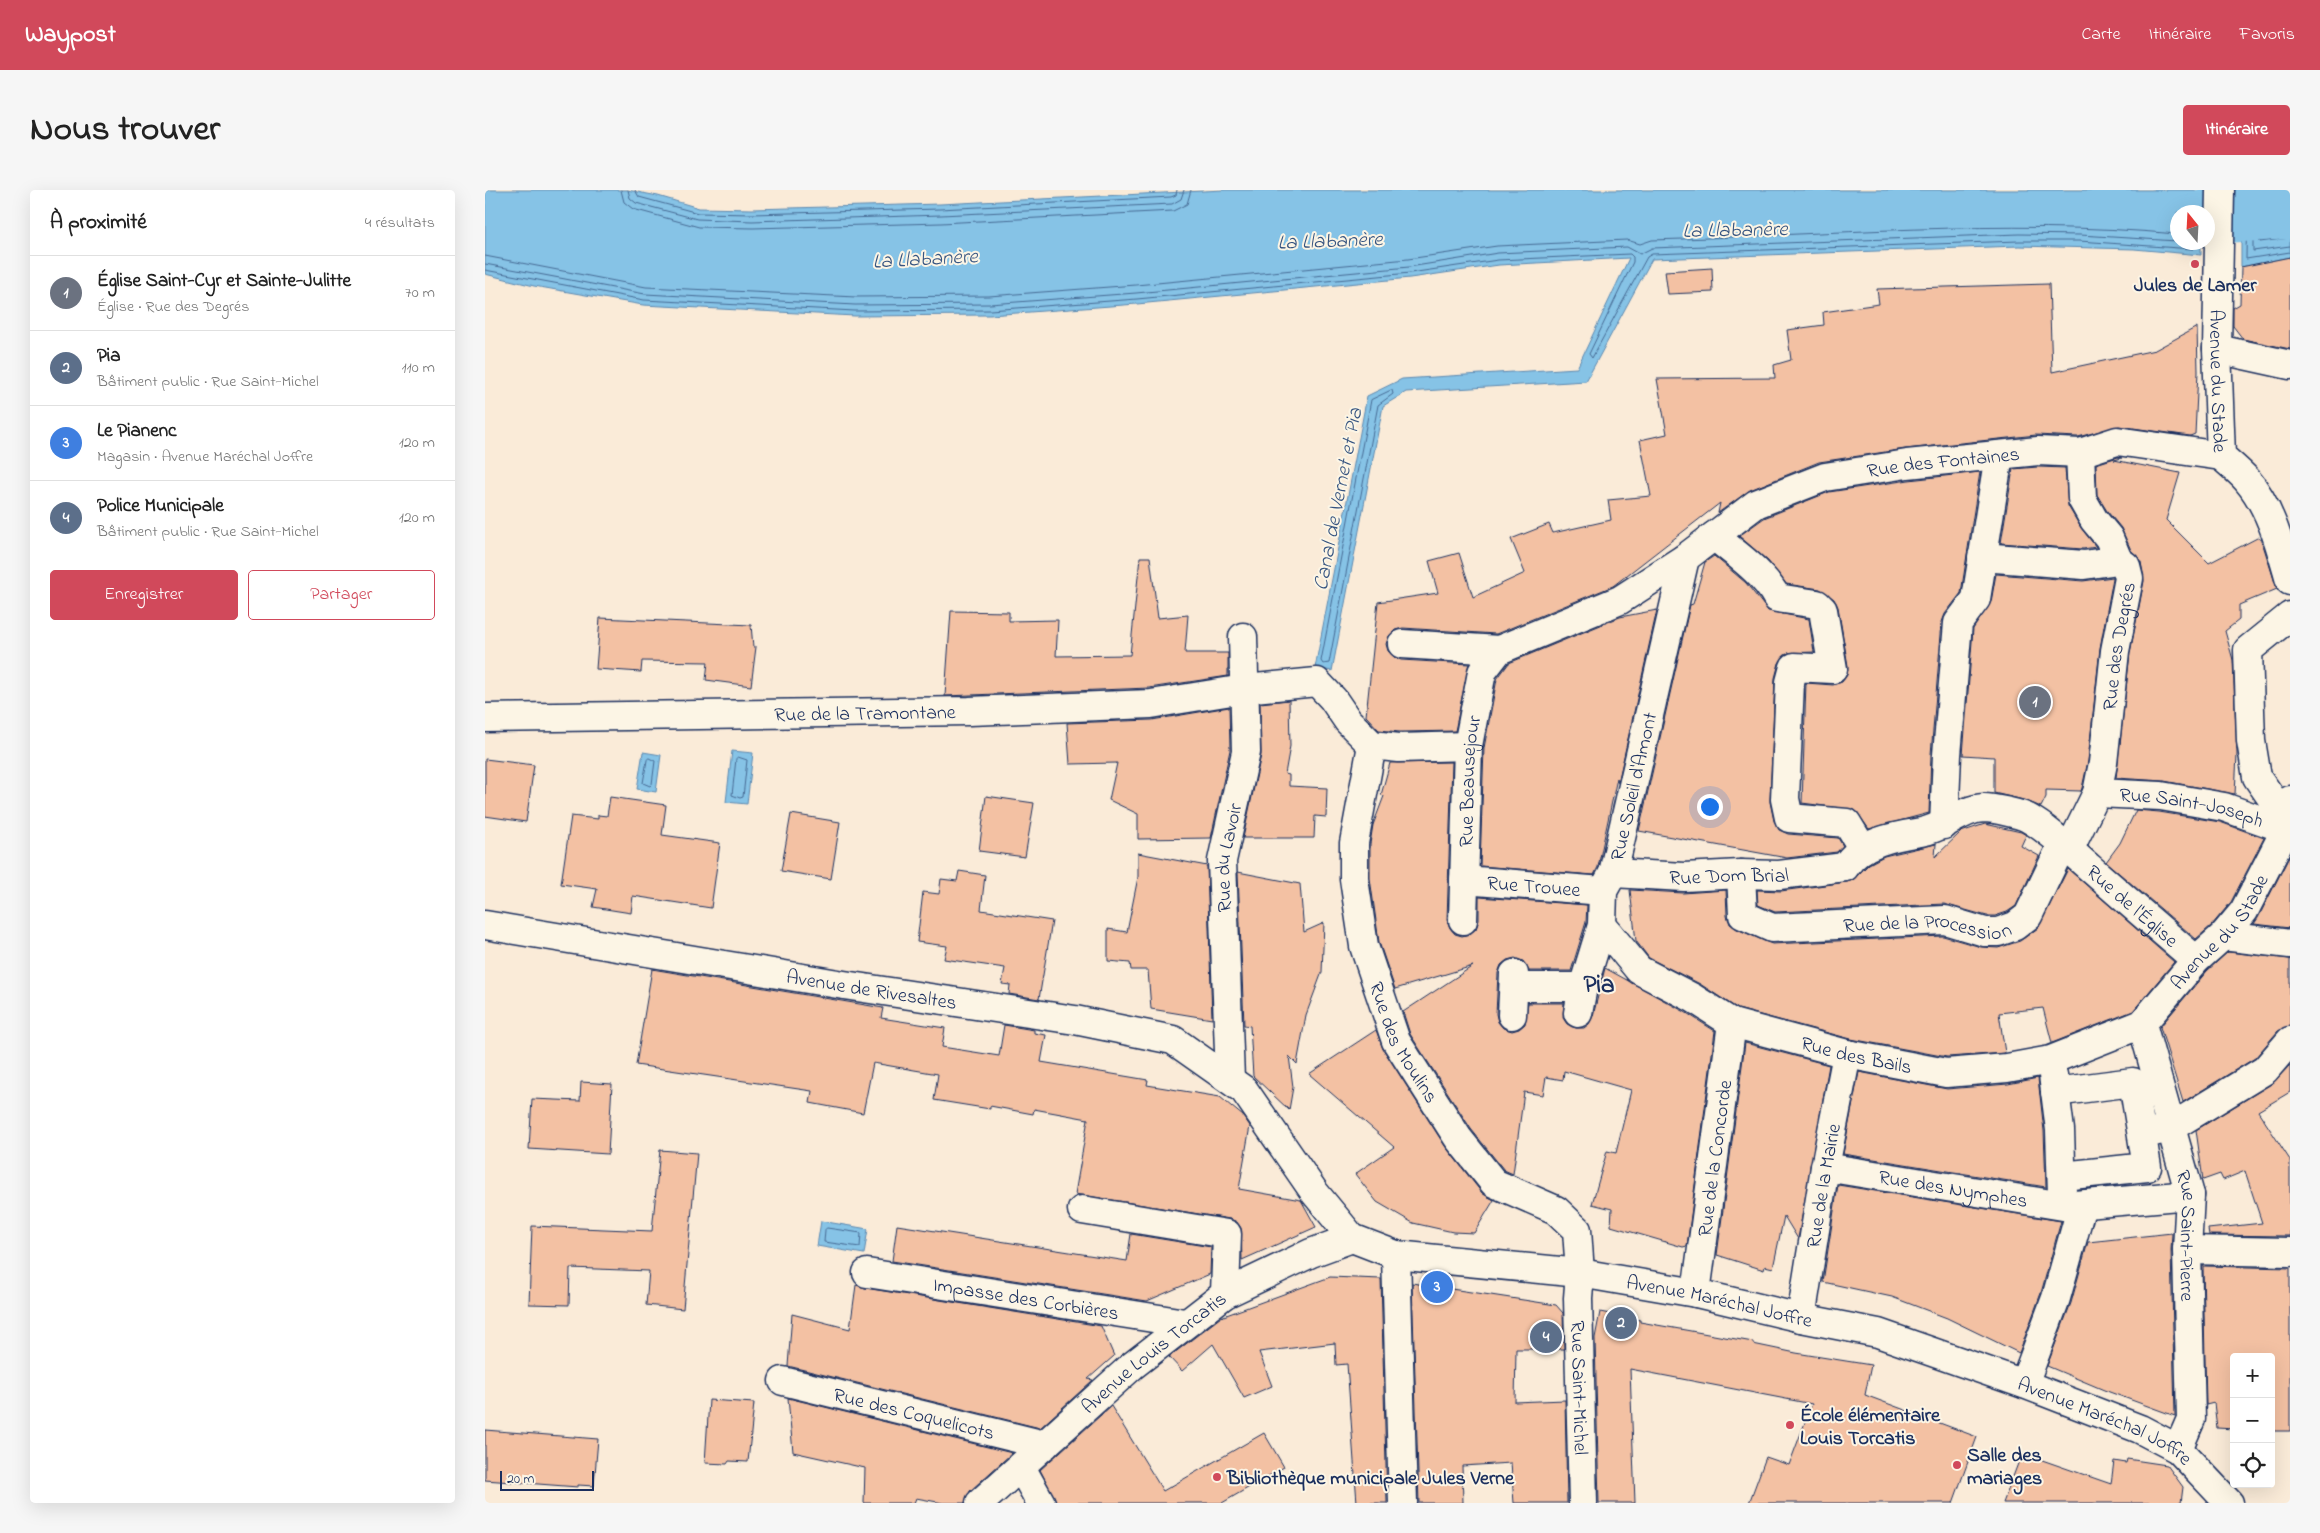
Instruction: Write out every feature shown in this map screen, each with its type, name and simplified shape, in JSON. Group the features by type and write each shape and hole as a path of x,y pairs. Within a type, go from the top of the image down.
{"street":[{"name":"Avenue du Stade","path":"2220,190 2217,349 2221,456 2247,480 2261,500 2276,534 2290,581"},
{"path":"2217,349 2290,365"},
{"name":"Rue des Fontaines","path":"1685,558 1756,504 1825,477 1907,464 2038,451 2080,453 2117,441 2221,456"},
{"name":"Rue des Degrés","path":"2066,846 2097,793 2103,763 2115,651 2129,578 2126,566 2118,560 2109,538 2094,520 2082,499 2080,453"},
{"path":"1945,825 1958,622 1976,599 1999,455"},
{"path":"1714,536 1759,573 1771,587 1777,598 1817,604 1823,610 1833,669 1794,667 1790,682 1785,799 1789,818 1847,823 1854,858"},
{"path":"1982,557 2084,565 2118,560"},
{"name":"Rue Beausejour","path":"1402,644 1499,650 1620,600 1685,558"},
{"name":"Rue Soleil d'Amont","path":"1512,1015 1514,981 1581,1000 1602,925 1608,882 1685,558"},
{"path":"2287,816 2257,777 2251,741 2249,650 2290,616"},
{"name":"Rue du Lavoir","path":"1237,1084 1222,861 1246,752 1243,637"},
{"name":"Rue Beausejour","path":"1463,920 1468,746 1482,672 1499,650"},
{"name":"Rue de la Tramontane","path":"485,718 969,711 1151,704 1244,690 1317,682 1333,699 1348,721 1372,745"},
{"path":"1372,745 1399,748 1468,746"},
{"name":"Rue des Moulins","path":"1372,745 1354,843 1354,879 1364,946 1395,1041 1458,1138 1494,1183 1556,1210 1577,1230 1580,1272"},
{"name":"Rue Saint-Joseph","path":"2097,793 2161,796 2224,808 2287,816"},
{"name":"Rue Dom Brial","path":"1608,882 1741,874 1779,875 1854,858 1899,834 1923,831 1945,825 1967,810 1986,808 2027,817"},
{"name":"Avenue du Stade","path":"2142,1024 2196,960 2223,936 2244,911 2287,816"},
{"name":"Rue de l'Église","path":"2027,817 2066,846 2196,960"},
{"name":"Rue de la Procession","path":"1741,874 1743,915 1772,928 1945,920 1985,932 1999,932 2015,926 2028,916 2066,846"},
{"name":"Rue Trouee","path":"1465,880 1608,882"},
{"name":"Avenue de Rivesaltes","path":"485,925 844,985 1083,1022 1173,1040 1237,1084"},
{"name":"Rue des Bails","path":"1602,925 1639,970 1693,998 1732,1023 1847,1054 1945,1073 2007,1068 2051,1060 2142,1024"},
{"path":"2223,936 2290,944"},
{"name":"Rue de la Concorde","path":"1696,1293 1732,1023"},
{"name":"Rue Saint-Pierre","path":"2142,1024 2190,1195 2187,1250 2191,1418 2178,1449"},
{"path":"2142,1134 2170,1128 2265,1070 2290,1042"},
{"name":"Rue de la Mairie","path":"1801,1318 1825,1167 1847,1054"},
{"path":"2024,1384 2056,1298 2073,1206 2062,1176 2060,1130 2051,1060"},
{"path":"2055,1092 2133,1082 2147,1167 2062,1176"},
{"path":"1237,1084 1315,1192 1352,1238"},
{"name":"Rue des Nymphes","path":"1825,1167 2073,1206 2190,1195"},
{"path":"1082,1210 1227,1234 1225,1294"},
{"name":"Avenue Maréchal Joffre","path":"1352,1238 1396,1255 1580,1272 1696,1293 1801,1318 1878,1333 2024,1384 2141,1429 2178,1449 2229,1503"},
{"name":"Avenue Louis Torcatis","path":"980,1503 1132,1366 1185,1323 1225,1294 1311,1253 1352,1238"},
{"path":"2187,1250 2290,1252"},
{"path":"1396,1255 1403,1503"},
{"name":"Rue Saint-Michel","path":"1580,1272 1578,1298 1583,1503"},
{"name":"Impasse des Corbières","path":"867,1273 1185,1323"},
{"name":"Rue des Coquelicots","path":"783,1381 1045,1445"},
{"path":"1021,1467 1041,1503"}],"water":[{"path":"485,190 627,190 658,196 699,208 752,209 940,204 1224,190 2194,190 2202,193 2202,205 2170,205 2170,250 2201,250 2201,255 2134,249 2019,246 1652,259 1586,381 1406,392 1383,406 1332,671 1315,668 1367,396 1402,379 1577,368 1629,258 1499,265 1410,278 1137,304 990,315 855,316 643,305 534,286 485,274"},
{"path":"2253,190 2290,190 2290,257 2241,267 2241,192"},
{"path":"732,751 753,753 747,804 726,802"},
{"path":"643,752 661,755 656,792 637,789"},
{"path":"821,1221 868,1229 864,1254 817,1246"}],"building":[{"path":"2290,257 2290,349 2243,339 2233,326 2233,308 2240,304 2241,267"},
{"path":"1712,268 1713,292 1668,294 1665,271"},
{"path":"2049,284 2052,372 2155,350 2197,327 2198,372 2195,434 2190,436 2119,426 2078,437 2036,435 1905,449 1819,462 1750,490 1718,513 1720,503 1613,586 1496,634 1403,628 1395,630 1389,636 1386,644 1388,651 1394,657 1401,660 1469,664 1455,731 1400,732 1379,730 1366,716 1378,602 1438,593 1429,561 1459,553 1473,597 1525,573 1511,539 1549,524 1553,533 1611,520 1608,500 1651,496 1640,440 1667,434 1657,379 1775,378 1774,365 1791,360 1787,330 1824,325 1823,312 1879,304 1877,289"},
{"path":"2118,457 2122,458 2114,460 2180,473 2166,520 2209,563 2259,537 2264,548 2277,589 2239,605 2239,620 2225,631 2233,660 2237,754 2235,794 2164,781 2116,778 2130,653 2144,581 2141,562 2131,550 2121,528 2097,495 2096,464"},
{"path":"2038,467 2065,468 2068,506 2081,528 2096,547 2083,549 2001,543 2013,469"},
{"path":"1980,472 1961,593 1945,614 1942,622 1931,754 1929,813 1869,829 1855,810 1802,803 1806,683 1833,685 1842,682 1847,675 1848,666 1838,607 1834,599 1820,589 1786,584 1768,561 1739,536 1764,518 1829,492"},
{"path":"1714,556 1746,583 1768,611 1809,619 1814,652 1788,653 1779,663 1775,678 1770,802 1774,821 1779,830 1788,834 1838,838 1843,846 1837,852 1787,858 1639,831 1690,605 1693,604 1705,562"},
{"path":"1140,557 1150,557 1158,618 1188,615 1185,653 1228,653 1228,676 1149,688 945,696 951,611 1009,612 1009,621 1058,620 1056,656 1130,655"},
{"path":"1996,574 2083,581 2113,577 2100,648 2088,761 2082,788 2081,791 2046,790 2046,797 2041,807 2024,800 1994,793 1994,757 1963,755 1973,629 1991,602"},
{"path":"1657,610 1618,783 1617,778 1598,867 1594,875 1480,866 1484,748 1497,679 1509,663 1620,617"},
{"path":"600,618 751,625 753,647 756,647 751,686 706,680 708,662 642,661 641,672 596,669"},
{"path":"1289,700 1290,746 1285,774 1289,775 1289,786 1327,788 1326,817 1315,816 1314,838 1243,838 1261,755 1260,703"},
{"path":"1229,707 1230,750 1211,838 1138,839 1138,814 1109,800 1117,763 1070,764 1067,723 1152,720"},
{"path":"485,759 534,765 526,822 485,816"},
{"path":"1452,762 1447,920 1455,934 1462,936 1470,934 1476,929 1479,920 1479,897 1587,905 1586,922 1571,971 1529,971 1523,961 1515,958 1507,960 1501,965 1498,973 1496,1014 1498,1022 1503,1028 1512,1031 1519,1029 1525,1024 1528,1003 1564,1003 1563,1018 1567,1024 1576,1028 1584,1028 1589,1024 1593,1016 1605,968 1685,1012 1715,1031 1687,1246 1683,1247 1611,1226 1612,1209 1592,1204 1607,1151 1616,1153 1631,1090 1564,1071 1563,1080 1546,1077 1543,1095 1524,1092 1513,1174 1504,1170 1471,1129 1410,1034 1403,1012 1473,966 1395,989 1379,942 1370,878 1370,844 1373,825 1384,796 1381,795 1390,763"},
{"path":"986,796 1034,803 1025,857 979,851"},
{"path":"610,797 666,805 662,835 720,843 711,908 633,896 631,913 593,907 597,889 561,884 571,816 598,819 598,815 607,816"},
{"path":"2136,810 2220,822 2264,838 2231,902 2212,925 2196,939 2106,862 2120,843"},
{"path":"791,814 840,822 831,879 781,871"},
{"path":"1985,824 2021,832 2026,835 2021,846 2039,856 2016,906 2007,912 1995,916 1987,916 1944,904 1775,912 1758,905 1757,890 1781,891 1847,882 1853,880 1869,864 1884,856 1936,844 1935,857 1961,832"},
{"path":"1138,853 1207,866 1212,1019 1151,1009 1148,970 1131,970 1130,963 1108,961 1108,929 1127,932 1138,877"},
{"path":"2290,855 2290,928 2254,924 2258,918"},
{"path":"2068,869 2174,962 2133,1011 2052,1043 2043,1008 1999,1013 2005,1053 1947,1057 1851,1039 1738,1009 1700,984 1649,958 1636,941 1630,890 1683,893 1726,890 1727,916 1730,924 1737,929 1772,944 1943,936 1981,947 1998,948 2020,941 2038,928"},
{"path":"959,871 985,875 981,910 1052,921 1039,999 1009,994 1010,985 1002,984 1005,968 944,959 947,946 917,942 923,892 939,894 941,879 957,881"},
{"path":"1238,872 1300,884 1304,932 1324,923 1322,972 1306,1015 1297,1064 1289,1056 1293,1087 1289,1110 1253,1076 1250,1026 1244,1025"},
{"path":"2228,952 2290,959 2290,1026 2278,1031 2255,1058 2183,1102 2160,1027 2207,971"},
{"path":"652,969 883,1008 881,1018 945,1028 942,1047 999,1056 1004,1025 1034,1030 1034,1033 1046,1035 1041,1062 1148,1080 1147,1085 1220,1097 1243,1116 1250,1126 1239,1189 1301,1200 1316,1227 1242,1260 1241,1228 1237,1222 1230,1219 1075,1194 1088,1119 1034,1109 1033,1114 990,1106 990,1109 934,1100 938,1074 873,1063 863,1113 810,1103 812,1091 636,1065"},
{"path":"1376,1030 1383,1049 1445,1146 1482,1193 1494,1200 1474,1233 1453,1232 1413,1223 1377,1202 1355,1174 1394,1147 1309,1074"},
{"path":"1745,1043 1829,1065 1798,1239 1784,1216 1773,1268 1765,1266 1764,1270 1717,1255"},
{"path":"2290,1065 2290,1092 2258,1111 2290,1160 2290,1236 2209,1235 2208,1229 2262,1223 2245,1171 2223,1180 2220,1174 2203,1180 2196,1130 2273,1083"},
{"path":"1859,1072 1947,1089 2008,1084 2038,1078 2044,1131 2046,1187 1843,1154"},
{"path":"581,1082 612,1084 608,1154 529,1149 532,1099 580,1101"},
{"path":"660,1150 697,1153 683,1309 646,1305 649,1271 570,1268 569,1305 529,1304 532,1226 652,1231"},
{"path":"1838,1185 2061,1221 2041,1293 2019,1353 1947,1318 1892,1297 1823,1282"},
{"path":"897,1225 1127,1261 1131,1234 1211,1247 1210,1274 1147,1301 892,1261"},
{"path":"2172,1233 2175,1416 2104,1390 2047,1366 2071,1303 2088,1242"},
{"path":"2203,1266 2290,1268 2290,1431 2275,1431 2275,1353 2230,1353 2230,1429 2217,1428 2214,1403 2206,1405"},
{"path":"1330,1277 1381,1279 1387,1503 1357,1503 1347,1364 1336,1365 1335,1343 1259,1352 1272,1386 1244,1398 1213,1344 1182,1371 1169,1357 1221,1317"},
{"path":"1412,1283 1556,1305 1563,1313 1564,1349 1516,1349 1515,1402 1565,1400 1567,1503 1514,1503 1511,1463 1462,1466 1463,1503 1419,1503"},
{"path":"856,1285 1101,1326 1114,1356 1088,1379 1093,1380 1040,1428 788,1366 792,1314 850,1329"},
{"path":"1600,1312 1640,1320 1640,1322 1753,1342 1753,1344 1796,1353 1871,1365 1865,1395 1977,1437 1953,1503 1749,1503 1766,1457 1789,1465 1812,1404 1630,1369 1635,1503 1599,1503 1595,1338"},
{"path":"788,1398 1012,1453 970,1491 965,1503 943,1503 916,1498 914,1503 864,1503 865,1468 793,1452"},
{"path":"709,1400 754,1403 748,1462 729,1461 727,1464 705,1463"},
{"path":"1111,1406 1163,1491 1264,1433 1284,1467 1222,1503 1057,1503 1040,1470"},
{"path":"485,1430 598,1439 594,1486 578,1485 578,1487 485,1480"},
{"path":"2022,1453 2111,1484 2114,1461 2126,1463 2127,1459 2167,1465 2183,1487 2181,1503 2003,1503"}],"waterway":[{"name":"La Llabanère","path":"2215,216 2290,211"}],"place":[{"name":"Jules de Lamer","path":"2195,264"},
{"name":"Église Saint-Cyr et Sainte-Julitte","path":"2035,702"},
{"name":"Le Pianenc","path":"1437,1287"},
{"name":"Pia","path":"1621,1323"},
{"name":"Police Municipale","path":"1546,1337"},
{"name":"École élémentaire Louis Torcatis","path":"1790,1425"},
{"name":"Salle des mariages","path":"1957,1465"},
{"name":"Bibliothèque municipale Jules Verne","path":"1217,1477"}],"district":[{"name":"Pia","path":"1599,983"}],"water label":[{"name":"Canal de Vernet et Pia","path":"1337,499"}]}
